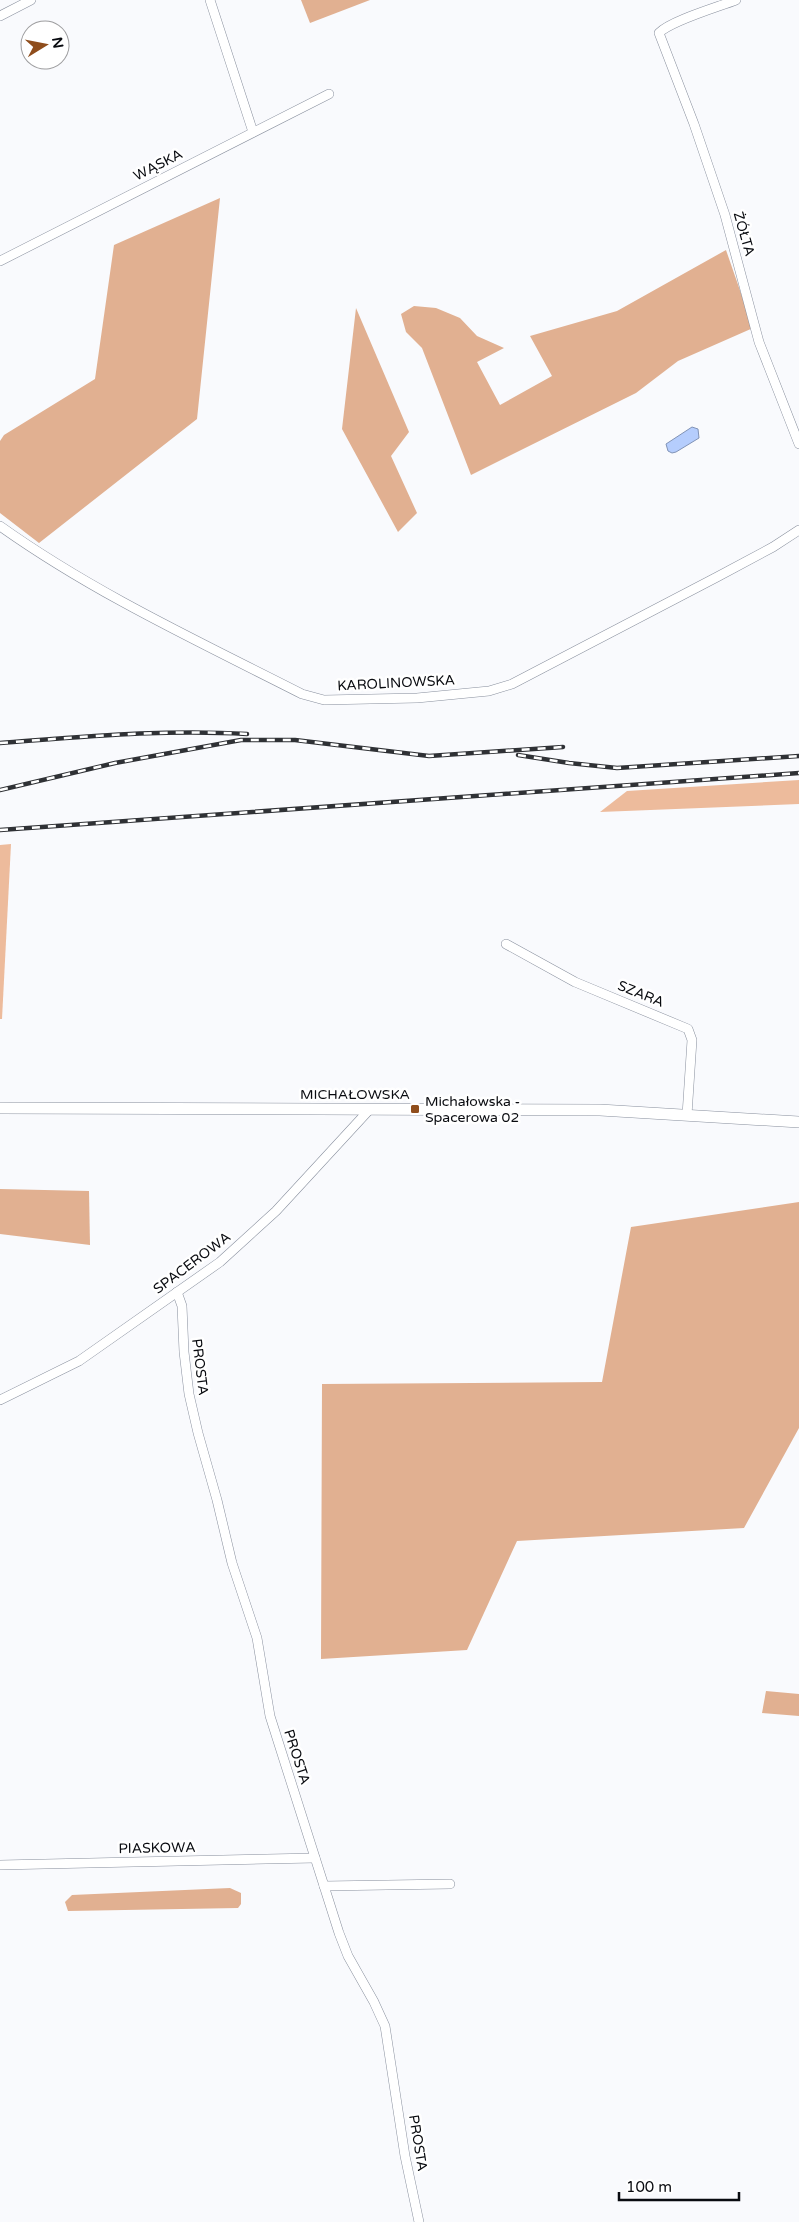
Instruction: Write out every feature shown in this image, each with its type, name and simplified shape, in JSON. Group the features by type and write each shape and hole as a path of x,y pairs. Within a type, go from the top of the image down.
{"street":[{"path":"0,16 31,0"},
{"path":"210,0 253,132"},
{"name":"ŻÓŁTA","path":"736,0 675,23 662,29 659,33 694,124 725,215 759,342 799,444"},
{"name":"WĄSKA","path":"0,262 329,94"},
{"name":"KAROLINOWSKA","path":"0,526 29,547 119,601 302,694 324,700 417,698 490,691 512,684 773,547 799,530"},
{"name":"SZARA","path":"506,944 575,982 688,1029 692,1040 687,1116"},
{"name":"MICHAŁOWSKA","path":"0,1108 600,1110 799,1122"},
{"name":"SPACEROWA","path":"0,1400 79,1361 220,1262 270,1216 370,1108"},
{"name":"PROSTA","path":"177,1292 182,1306 184,1352 189,1394 232,1563 257,1638 270,1716 348,1956 385,2026 405,2156 419,2222"},
{"name":"PIASKOWA","path":"0,1865 315,1858"},
{"path":"324,1886 450,1884"}],"shaded area":[{"path":"301,0 370,0 310,23"},
{"path":"220,198 197,419 39,543 0,513 0,441 4,435 95,379 114,245"},
{"path":"726,250 753,328 678,361 636,393 471,475 422,348 406,332 401,314 414,306 436,308 460,318 477,336 504,348 477,362 500,405 552,376 530,336 617,311"},
{"path":"356,308 409,432 391,456 417,513 398,532 342,429"},
{"path":"799,780 799,804 600,812 627,791"},
{"path":"11,844 2,1019 0,1019 0,845"},
{"path":"0,1189 89,1191 90,1245 0,1234"},
{"path":"799,1202 799,1428 744,1528 517,1541 467,1650 321,1659 322,1384 602,1382 631,1227"},
{"path":"766,1691 799,1694 799,1716 762,1713"},
{"path":"230,1888 241,1893 241,1904 238,1908 68,1911 65,1902 72,1895"}],"water":[{"path":"692,427 698,429 699,438 676,452 668,451 666,444"}],"railway":[{"path":"0,743 154,733 247,734"},
{"path":"0,790 115,763 241,740 295,740 429,756 563,747"},
{"path":"518,755 617,768 799,756"},
{"path":"0,830 799,773"}],"place":[{"name":"Michałowska - Spacerowa 02","path":"415,1109"}]}
